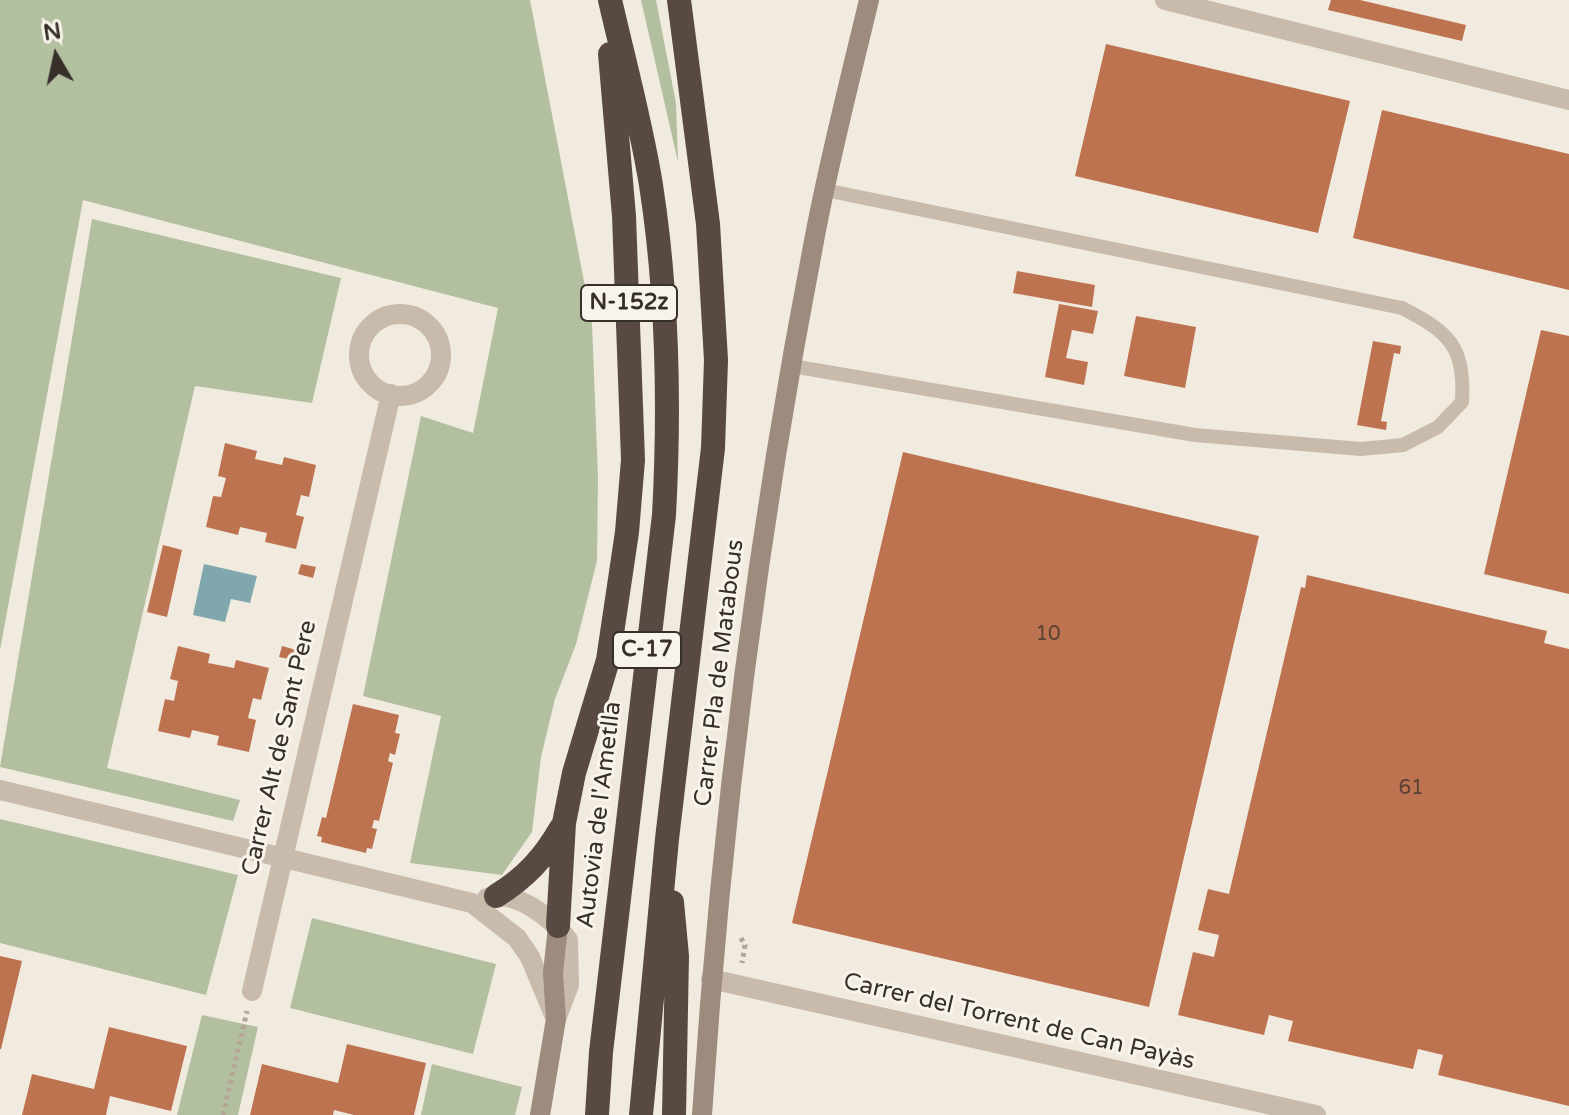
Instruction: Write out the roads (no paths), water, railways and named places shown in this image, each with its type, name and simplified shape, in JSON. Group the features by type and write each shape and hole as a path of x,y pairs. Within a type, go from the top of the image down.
{"highway":[{"name":"N-152z","path":"558,926 564,823 574,773 608,660 625,547 633,460 624,216 608,0"},
{"name":"Autovia de l'Ametlla","path":"597,1115 601,1052 664,515 668,430 667,323 651,184 608,0"},
{"name":"C-17","path":"641,1115 667,839 713,448 716,360 708,224 679,0"},
{"path":"496,896 535,866 564,823"},
{"path":"667,839 677,956 674,1115"}],"main road":[{"name":"Carrer Pla de Matabous","path":"702,1115 711,979 752,610 814,240 869,0"},
{"name":"N-152z","path":"540,1115 556,1019 553,973 558,926"}],"street":[{"path":"1165,0 1569,100"},
{"path":"387,315 415,316 428,324 437,336 441,363 425,387 413,394 391,394 367,379 359,352 362,338 369,328 387,315"},
{"name":"Carrer Alt de Sant Pere","path":"252,991 280,859 391,394"},
{"path":"0,790 472,903 517,938 530,957 556,1019"},
{"path":"472,903 496,896 537,909 558,926"},
{"name":"Carrer del Torrent de Can Payàs","path":"711,979 1223,1105 1316,1115"}],"lane":[{"path":"792,366 1195,435 1361,449 1403,445 1438,427 1462,402 1464,370 1453,342 1433,324 1402,308 825,190"}],"water":[{"path":"204,564 257,576 250,603 231,599 225,622 193,615"}]}
